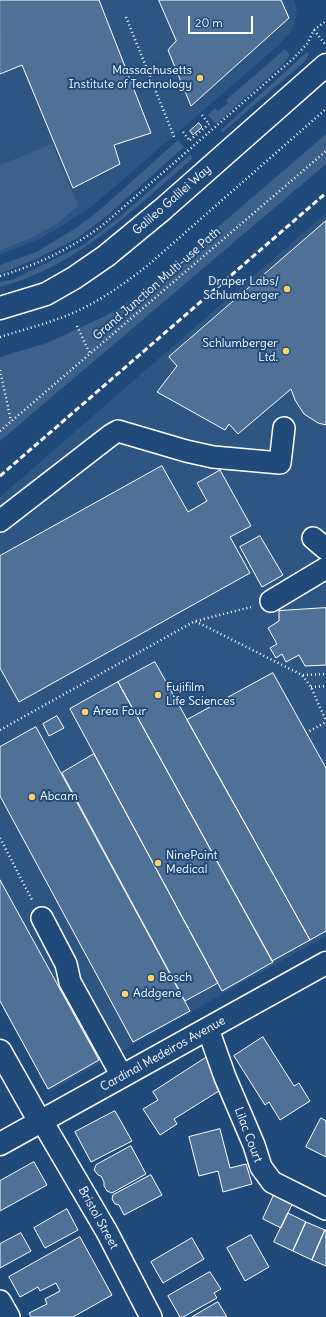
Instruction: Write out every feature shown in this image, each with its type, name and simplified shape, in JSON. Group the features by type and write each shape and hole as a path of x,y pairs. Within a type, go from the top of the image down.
{"main road":[{"name":"Galileo Galilei Way","path":"0,308 46,294 95,264 163,209 326,65"},
{"name":"Cardinal Medeiros Avenue","path":"0,1144 326,963"},
{"path":"0,1051 41,1121"}],"street":[{"path":"0,521 111,435 118,432 213,457 280,463 284,428"},
{"path":"271,601 326,568"},
{"path":"42,918 66,964 70,982 122,1076"},
{"name":"Lilac Court","path":"208,1028 225,1077 254,1145 261,1167 272,1182 326,1209"},
{"name":"Bristol Street","path":"41,1121 107,1232 151,1317"},
{"path":"0,1301 9,1317"}],"path":[{"path":"126,17 175,139"},
{"path":"0,276 45,260 75,244 103,225 294,58 307,44 314,30 326,21"},
{"path":"314,30 326,45"},
{"path":"0,337 40,325 74,312 122,285 147,266 326,109"},
{"path":"183,132 190,141 200,130 210,125 202,115"},
{"name":"Grand Junction Multi-use Path","path":"0,431 326,151"},
{"path":"77,326 90,354"},
{"path":"0,370 11,421"},
{"path":"0,730 195,621 271,601"},
{"path":"195,621 302,675 311,687 326,721 306,733"},
{"path":"302,675 326,674"},
{"path":"311,687 326,686"},
{"path":"0,838 42,918"}],"shaded area":[{"path":"0,0 294,0 297,10 294,24 290,33 278,46 91,207 35,241 0,254"},
{"path":"285,49 290,55 282,65 216,124 208,115 215,108 218,111 228,103 226,100"},
{"path":"307,52 309,54 303,63 223,132 221,130"},
{"path":"326,134 326,164 0,441 0,357 47,343 123,306 147,288"},
{"path":"178,140 184,147 109,214 78,238 38,258 0,273 0,265 36,252 76,228 102,208"},
{"path":"52,144 78,206 58,223 32,238 0,250 0,165"},
{"path":"190,155 193,158 149,197 79,251 54,266 28,278 0,287 0,282 14,279 83,245 116,220"},
{"path":"326,213 326,936 49,1092 0,1003 0,497"}],"building":[{"path":"0,0 99,0 151,133 114,145 120,164 73,188 22,65 0,74"},
{"name":"Massachusetts Institute of Technology","path":"159,0 281,0 289,18 191,106 168,50 176,41"},
{"path":"199,123 202,127 193,135 190,131"},
{"name":"Draper Labs/ Schlumberger","path":"326,221 326,425 318,423 304,414 295,400 291,389 238,434 229,424 225,430 157,392 177,366 169,357"},
{"path":"162,466 188,512 207,501 197,483 220,470 251,526 230,537 250,573 19,702 0,668 0,556"},
{"path":"260,536 283,575 262,587 240,547"},
{"path":"326,608 326,665 305,666 299,655 286,662 282,654 276,658 270,648 277,644 268,628 279,621 279,611"},
{"path":"155,662 310,940 272,961 118,682"},
{"path":"273,673 326,768 326,931 310,940 187,720"},
{"path":"118,682 273,962 222,991 70,709"},
{"path":"57,716 64,728 49,736 43,724"},
{"path":"36,727 190,1011 133,1042 0,796 0,747"},
{"path":"94,754 218,983 185,1001 62,773"},
{"path":"0,880 99,1060 48,1089 0,1001"},
{"path":"263,1037 294,1086 299,1083 310,1101 280,1120 269,1102 265,1105 234,1056"},
{"path":"210,1055 222,1089 174,1119 177,1124 160,1135 143,1109 158,1100 153,1092"},
{"path":"115,1111 132,1141 91,1162 75,1132"},
{"path":"321,1118 326,1121 326,1157 306,1147"},
{"path":"220,1129 230,1168 246,1164 252,1184 223,1192 218,1171 199,1176 189,1137"},
{"path":"131,1146 146,1174 112,1193 107,1191 101,1176 94,1170 96,1165"},
{"path":"34,1162 47,1185 0,1211 0,1181"},
{"path":"151,1175 162,1195 124,1215 119,1205 115,1204 112,1199 113,1195"},
{"path":"277,1188 295,1198 281,1228 263,1219"},
{"path":"67,1209 78,1230 45,1248 34,1228"},
{"path":"288,1213 306,1222 293,1251 274,1242"},
{"path":"306,1222 325,1230 312,1260 293,1251"},
{"path":"326,1230 326,1266 312,1260"},
{"path":"21,1233 31,1251 0,1268 0,1244"},
{"path":"251,1235 269,1267 245,1281 227,1248"},
{"path":"80,1237 112,1295 73,1317 31,1317 29,1313 47,1304 45,1299 60,1291 56,1283 40,1291 38,1287 20,1297 9,1277"},
{"path":"192,1238 204,1259 163,1283 151,1262"},
{"path":"210,1272 221,1289 214,1293 217,1298 183,1317 180,1317 168,1296"},
{"path":"218,1302 227,1317 192,1317"}],"railway":[{"path":"0,476 326,193"}],"place":[{"name":"Massachusetts Institute of Technology","path":"200,78"},
{"name":"Draper Labs/ Schlumberger","path":"287,289"},
{"name":"Schlumberger Ltd.","path":"286,351"},
{"name":"Fujifilm Life Sciences","path":"158,695"},
{"name":"Area Four","path":"85,712"},
{"name":"Abcam","path":"32,797"},
{"name":"NinePoint Medical","path":"158,863"},
{"name":"Bosch","path":"151,978"},
{"name":"Addgene","path":"125,994"}]}
